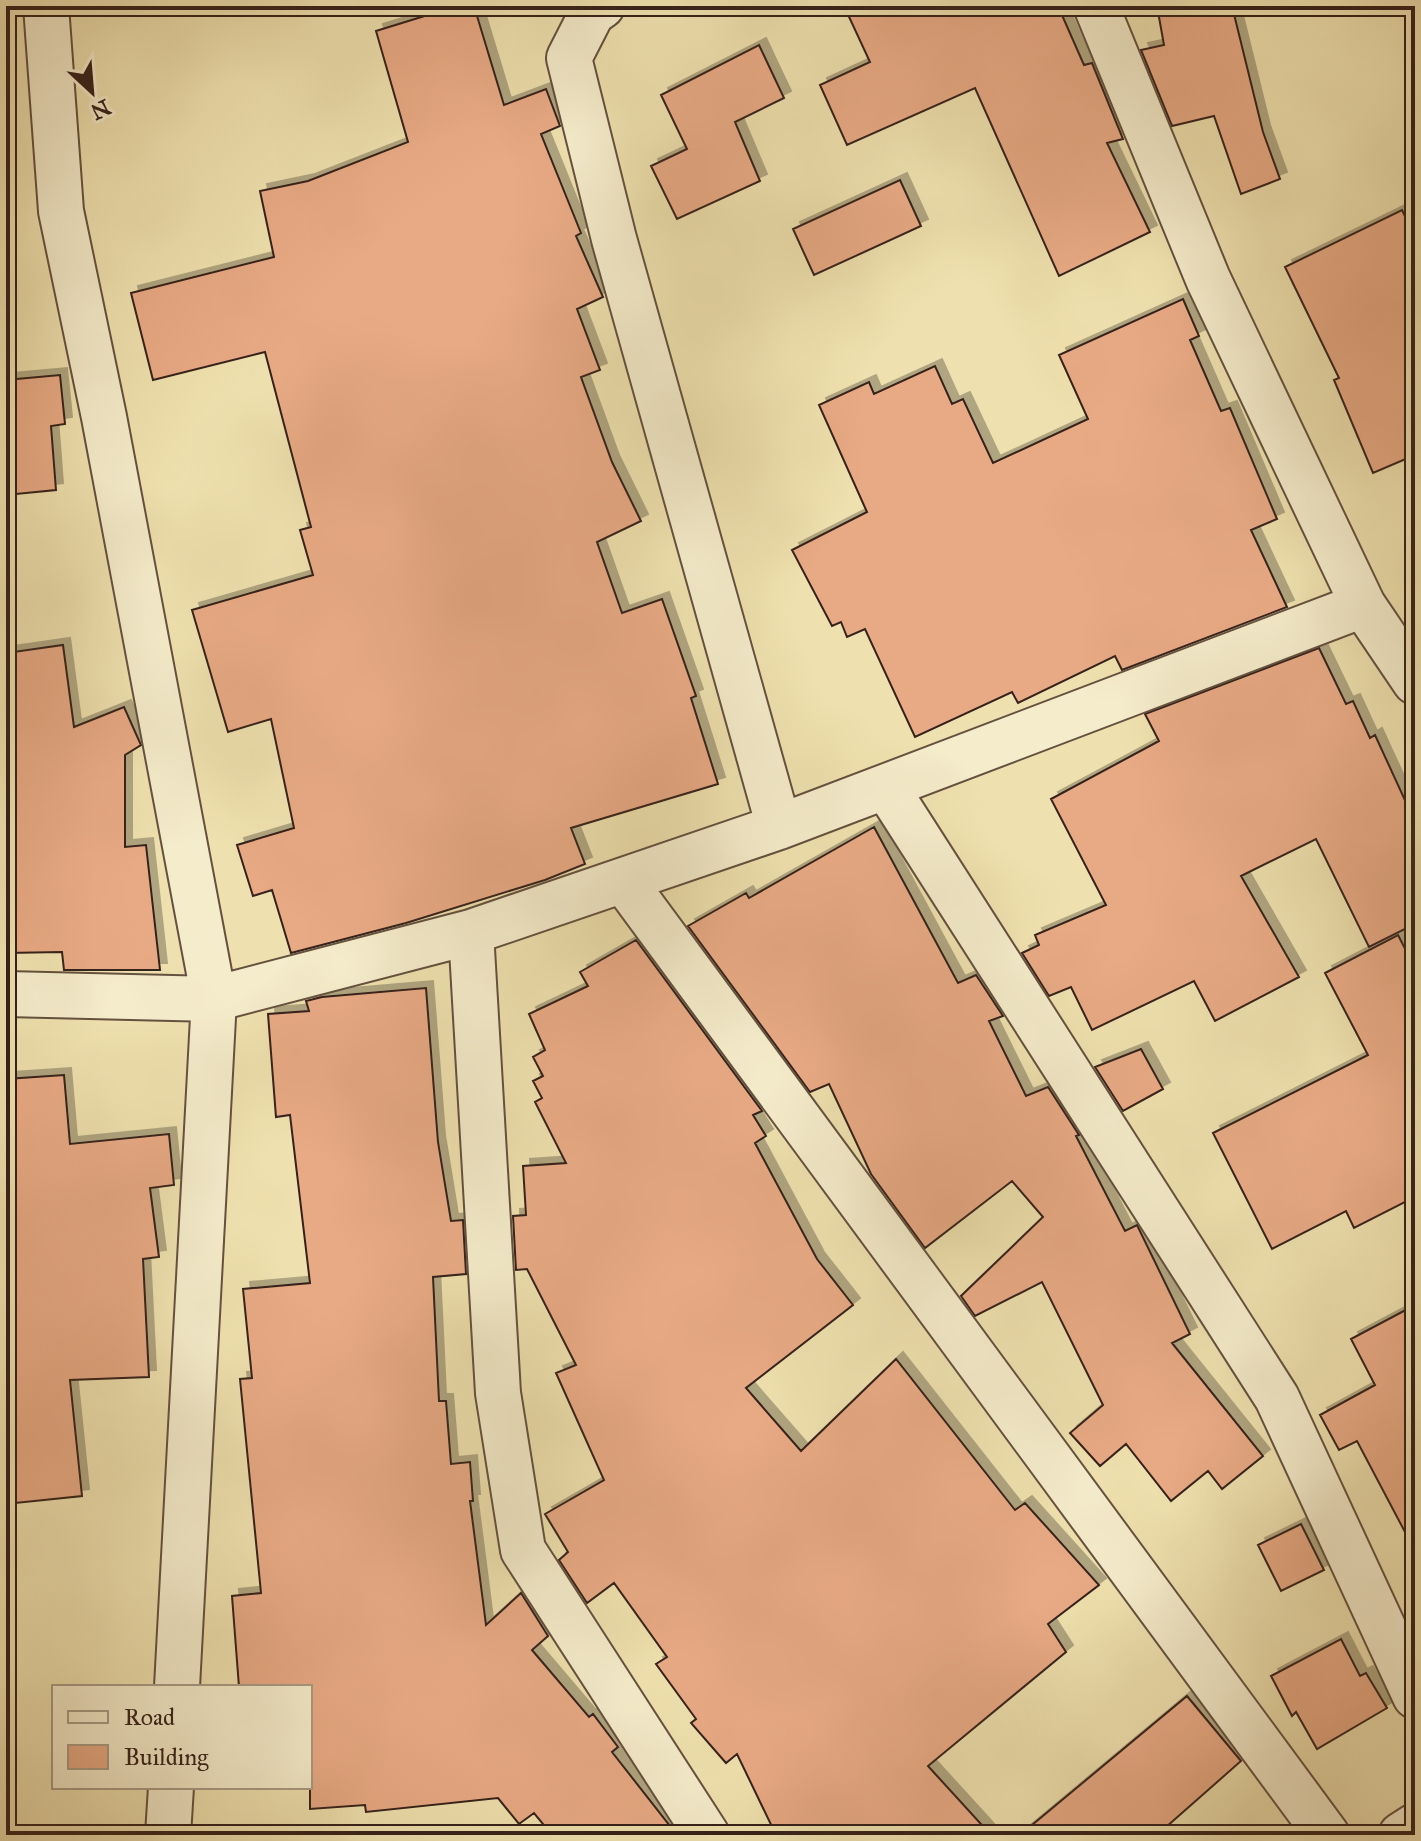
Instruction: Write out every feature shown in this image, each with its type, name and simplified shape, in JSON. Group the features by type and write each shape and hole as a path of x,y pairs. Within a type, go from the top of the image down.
{"street":[{"path":"46,6 61,211 107,432 214,999 177,1685"},
{"path":"602,6 592,13 569,58 614,239 779,827"},
{"path":"1096,6 1208,279 1363,605 1415,682"},
{"path":"6,994 214,999 471,932 779,827 1363,605"},
{"path":"886,787 1277,1398 1415,1696"},
{"path":"623,880 1327,1835"},
{"path":"471,932 498,1393 523,1550 707,1835"},
{"path":"168,1835 171,1789"},
{"path":"1401,1835 1415,1826"}],"building":[{"path":"457,6 474,6 504,105 546,89 560,126 541,134 581,233 576,236 603,297 577,309 600,370 581,377 612,462 641,521 597,542 622,613 662,599 696,696 691,698 718,784 571,828 585,864 545,880 406,923 291,953 272,890 253,896 237,845 294,828 271,719 228,732 192,610 313,575 300,530 311,527 265,352 153,380 131,293 274,257 260,191 308,181 408,142 376,31"},
{"path":"844,6 1058,6 1084,65 1092,63 1123,139 1107,143 1150,232 1059,276 975,88 847,145 820,85 870,62"},
{"path":"1157,6 1232,6 1263,132 1280,179 1241,194 1214,116 1172,126 1141,50 1164,45"},
{"path":"759,45 784,98 735,122 760,181 677,219 651,166 687,149 661,95"},
{"path":"900,180 921,226 814,275 793,229"},
{"path":"1402,210 1415,237 1415,455 1373,473 1334,380 1339,378 1285,267"},
{"path":"1183,299 1199,336 1190,340 1221,411 1230,408 1277,519 1251,530 1287,607 1122,670 1115,656 1018,703 1012,692 915,737 865,629 847,637 841,622 832,626 792,550 867,512 819,405 869,382 874,394 935,366 952,404 963,399 993,463 1088,419 1059,355"},
{"path":"60,375 65,424 51,426 56,490 6,495 6,380"},
{"path":"63,645 74,727 124,707 141,745 125,755 125,847 146,845 160,970 64,970 62,952 6,953 6,653"},
{"path":"1319,648 1346,704 1353,701 1370,738 1375,735 1415,822 1415,924 1369,947 1316,839 1241,876 1299,977 1215,1021 1194,981 1092,1030 1071,987 1049,996 1022,953 1039,945 1035,935 1106,905 1051,799 1159,741 1145,714"},
{"path":"874,827 958,983 976,975 1003,1016 989,1021 1026,1096 1048,1087 1079,1135 1076,1136 1125,1231 1137,1225 1190,1334 1172,1343 1263,1456 1222,1489 1208,1471 1171,1501 1126,1444 1100,1466 1070,1433 1103,1405 1042,1282 975,1316 961,1296 1043,1217 1012,1181 925,1248 871,1174 829,1084 810,1092 688,926 746,893 749,898"},
{"path":"1398,935 1415,968 1415,1197 1354,1228 1346,1211 1272,1249 1213,1133 1368,1055 1325,973"},
{"path":"636,940 762,1111 753,1115 766,1136 755,1143 817,1259 853,1305 746,1388 801,1451 896,1359 1015,1510 1025,1503 1099,1585 1048,1624 1066,1652 928,1766 991,1835 776,1835 737,1754 726,1763 691,1723 696,1719 656,1664 667,1657 614,1583 587,1603 559,1560 568,1552 545,1514 604,1480 556,1373 576,1365 527,1269 516,1270 513,1216 526,1215 523,1166 566,1163 535,1102 542,1098 533,1081 543,1076 533,1057 545,1050 529,1014 588,986 580,972"},
{"path":"426,988 438,1142 451,1221 463,1220 466,1274 433,1277 439,1401 446,1401 451,1464 470,1462 473,1501 470,1501 486,1625 521,1593 548,1636 532,1650 589,1717 593,1714 618,1747 612,1752 677,1835 552,1835 534,1813 519,1824 498,1798 366,1812 365,1805 310,1809 312,1685 239,1685 232,1596 261,1593 240,1379 252,1378 243,1289 310,1283 290,1115 276,1117 268,1014 309,1011 306,1001"},
{"path":"1141,1049 1163,1089 1123,1111 1095,1067"},
{"path":"64,1075 70,1144 169,1134 174,1185 150,1188 159,1257 143,1259 149,1377 70,1380 82,1496 6,1504 6,1079"},
{"path":"1415,1305 1415,1551 1357,1441 1339,1450 1320,1415 1375,1385 1351,1339"},
{"path":"1301,1524 1324,1570 1281,1591 1258,1545"},
{"path":"1341,1639 1360,1676 1366,1673 1387,1708 1317,1749 1296,1712 1292,1716 1271,1676"},
{"path":"1187,1696 1241,1761 1157,1835 1020,1835"}]}
